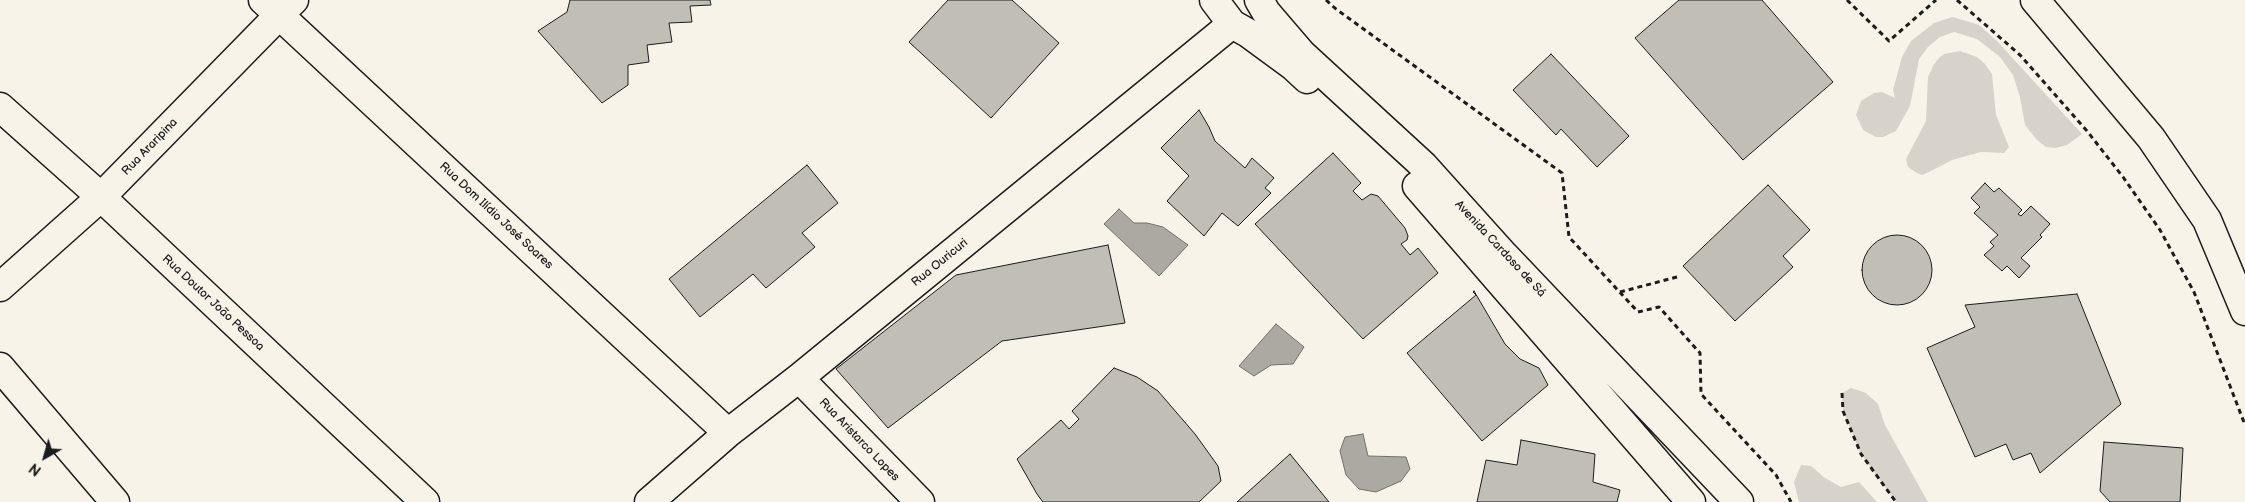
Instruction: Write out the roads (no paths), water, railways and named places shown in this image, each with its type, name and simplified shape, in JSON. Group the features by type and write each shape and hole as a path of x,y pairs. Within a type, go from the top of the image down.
{"main road":[{"path":"2034,0 2152,138 2211,228 2245,311"},
{"name":"Rua Ouricuri","path":"665,497 728,433 799,378 1228,14 1256,34 1265,29 1268,23 1262,4"},
{"name":"Avenida Cardoso de Sá","path":"1262,4 1302,54 1424,166 1504,255 1739,502"},
{"name":"Rua Araripina","path":"0,287 101,197 279,5"},
{"name":"Rua Dom Ilídio José Soares","path":"279,5 728,433"},
{"name":"Avenida Cardoso de Sá","path":"1228,14 1293,66 1412,180 1691,502"},
{"name":"Rua Doutor João Pessoa","path":"0,107 101,197 425,502"},
{"path":"0,367 115,502"},
{"name":"Rua Aristarco Lopes","path":"799,378 920,502"}]}
